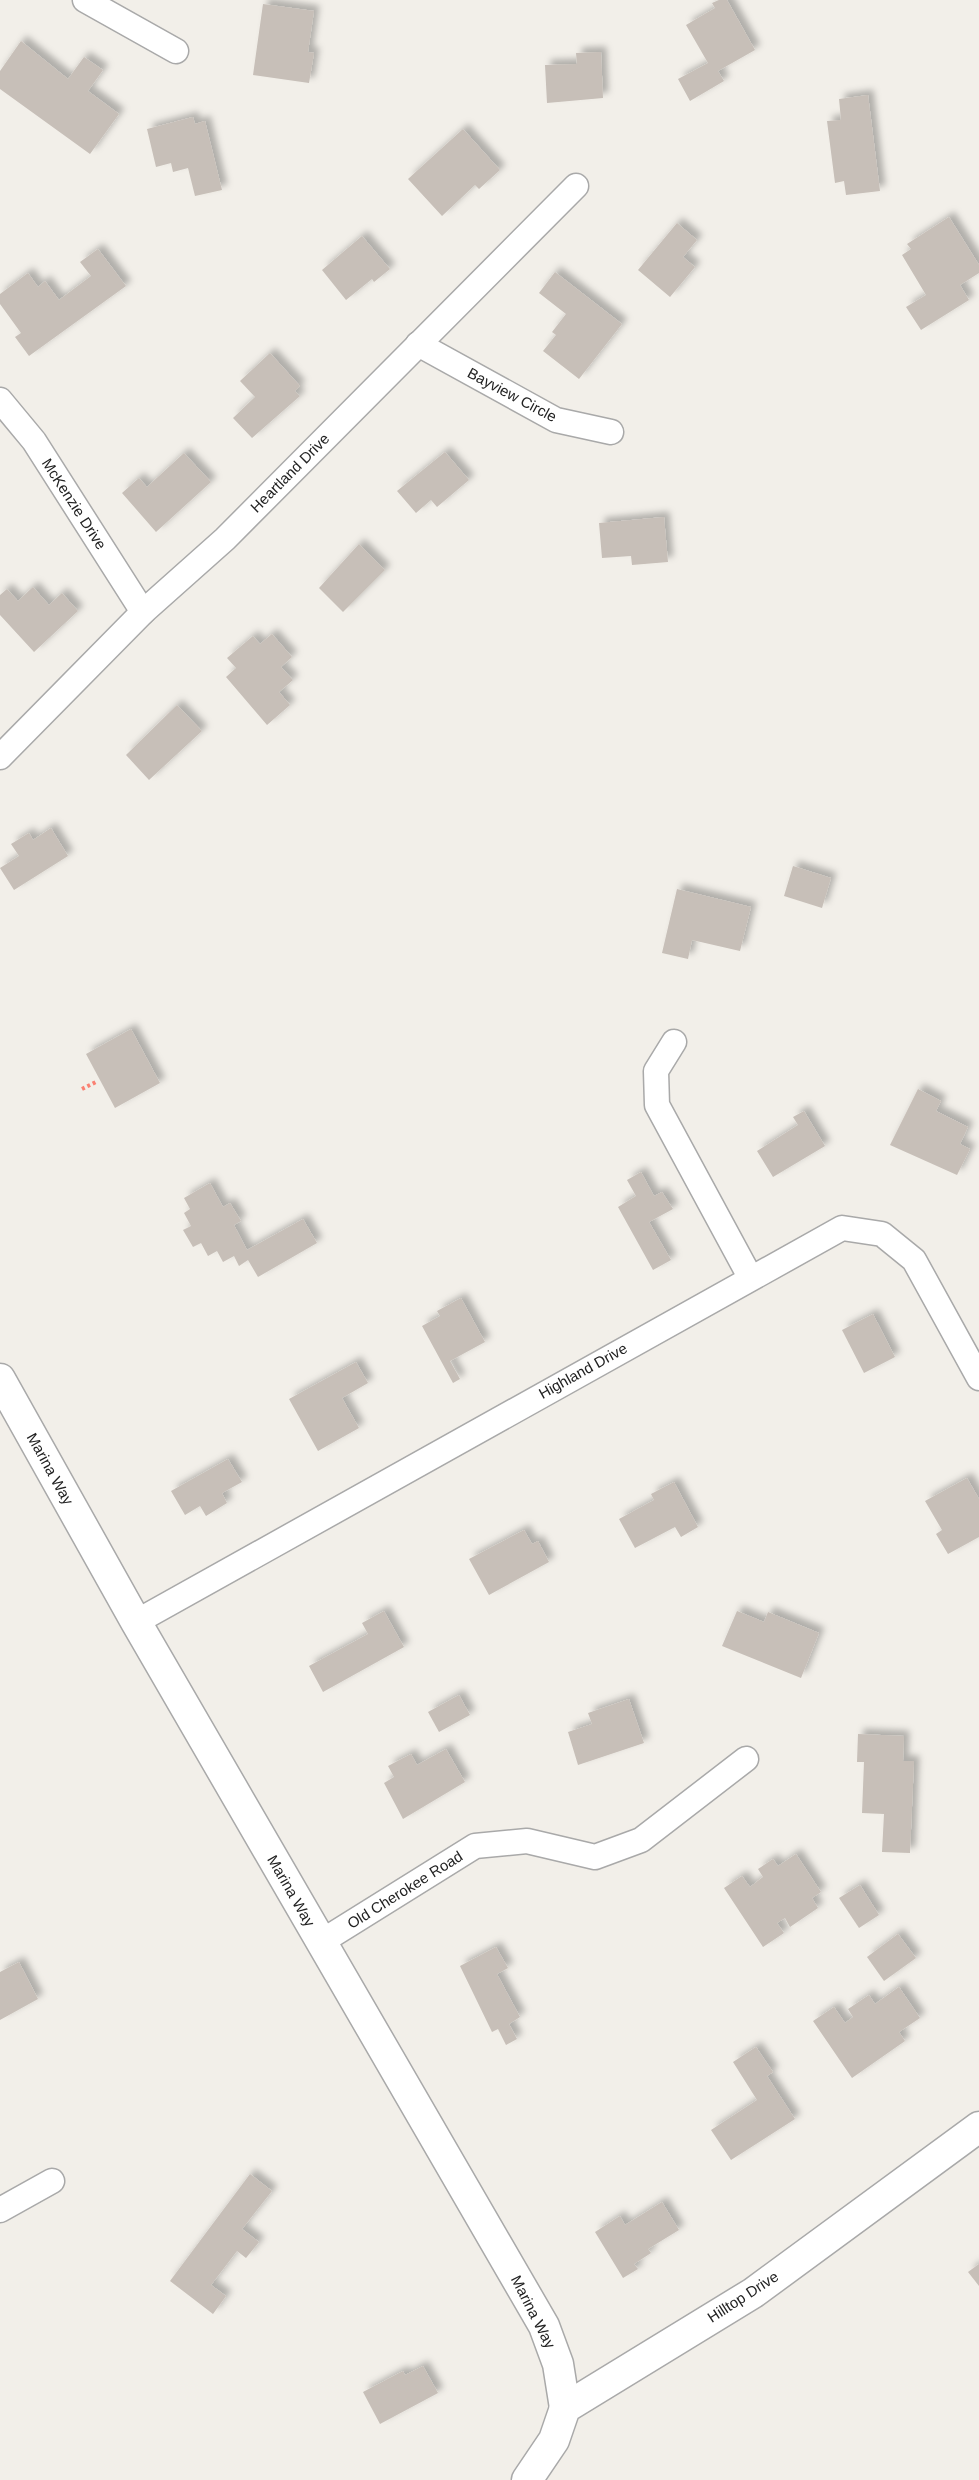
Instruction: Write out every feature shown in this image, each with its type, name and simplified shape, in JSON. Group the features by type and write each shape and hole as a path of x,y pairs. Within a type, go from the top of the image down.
{"street":[{"path":"85,0 176,51"},
{"name":"Heartland Drive","path":"0,757 143,612 225,539 576,186"},
{"name":"Bayview Circle","path":"418,344 556,420 611,432"},
{"name":"McKenzie Drive","path":"0,400 34,441 143,612"},
{"path":"674,1042 656,1071 657,1105 750,1277"},
{"name":"Highland Drive","path":"136,1622 750,1277 842,1228 882,1234 914,1260 979,1378"},
{"name":"Marina Way","path":"0,1379 136,1622 544,2326 558,2364 565,2408"},
{"name":"Old Cherokee Road","path":"321,1942 475,1846 527,1840 595,1857 641,1840 746,1759"},
{"name":"Hilltop Drive","path":"565,2408 753,2293 979,2127"},
{"path":"0,2210 52,2181"},
{"path":"527,2480 554,2440 565,2408"}],"path":[{"path":"82,1089 98,1081"}],"building":[{"path":"727,0 755,50 718,71 724,81 690,101 678,79 708,63 686,25 715,8 712,3"},
{"path":"263,4 314,11 308,52 314,53 309,83 253,75"},
{"path":"21,41 68,79 84,57 103,70 88,91 119,114 90,154 0,89 0,71"},
{"path":"601,52 603,98 547,103 545,65 577,64 576,53"},
{"path":"868,95 880,191 846,195 844,181 835,183 827,121 841,120 839,99"},
{"path":"193,117 195,124 205,121 222,190 195,196 188,168 173,172 171,163 156,167 147,129"},
{"path":"463,129 500,170 479,189 475,185 442,216 408,179"},
{"path":"949,217 979,265 979,273 960,285 969,300 921,330 906,307 926,295 902,255 911,249 907,244"},
{"path":"677,223 697,240 683,257 695,267 670,297 638,270"},
{"path":"362,236 390,269 374,282 372,279 346,300 322,270"},
{"path":"98,249 126,286 29,356 15,337 21,333 0,304 0,294 28,273 38,287 45,281 59,300 91,276 80,262"},
{"path":"555,272 622,324 579,379 543,351 556,335 552,332 566,314 539,293"},
{"path":"270,353 300,386 295,391 300,396 252,438 233,418 255,397 240,381"},
{"path":"445,452 469,480 437,507 431,500 416,513 397,491"},
{"path":"184,453 211,482 156,532 122,493 139,478 147,487"},
{"path":"664,517 668,562 632,565 631,556 602,558 599,523"},
{"path":"359,544 385,570 343,612 319,588"},
{"path":"33,587 49,605 62,593 78,611 34,652 0,615 0,595 7,589 18,601"},
{"path":"272,634 292,657 281,667 293,680 279,692 290,705 267,725 226,677 236,668 227,658 253,636 260,644"},
{"path":"177,705 202,731 149,780 126,755"},
{"path":"51,828 68,856 14,890 0,868 19,856 11,844 29,833 33,840"},
{"path":"793,866 831,878 822,908 784,896"},
{"path":"677,889 751,907 740,951 692,940 688,959 662,953"},
{"path":"131,1029 160,1083 115,1108 86,1054"},
{"path":"918,1089 941,1101 936,1111 968,1127 960,1144 970,1149 957,1175 890,1145"},
{"path":"804,1111 825,1146 773,1177 757,1151 798,1125 793,1117"},
{"path":"641,1172 654,1196 662,1192 673,1209 649,1222 671,1260 653,1270 618,1207 636,1196 627,1180"},
{"path":"210,1183 223,1207 230,1203 241,1221 234,1225 247,1250 303,1219 317,1243 258,1277 248,1260 239,1266 234,1256 223,1262 217,1251 208,1256 201,1243 193,1247 183,1230 191,1226 184,1213 190,1209 184,1198"},
{"path":"461,1298 485,1342 450,1361 460,1379 453,1383 422,1326 440,1316 437,1311"},
{"path":"873,1314 895,1357 864,1373 842,1330"},
{"path":"356,1362 368,1383 342,1398 359,1428 318,1451 289,1399"},
{"path":"228,1459 242,1482 222,1493 227,1503 206,1516 200,1506 185,1515 171,1491"},
{"path":"967,1478 979,1499 979,1537 948,1554 936,1534 942,1530 925,1501"},
{"path":"674,1482 698,1527 681,1537 675,1527 635,1548 619,1519 654,1500 651,1494"},
{"path":"524,1530 532,1544 538,1541 549,1562 489,1595 469,1559"},
{"path":"384,1611 404,1647 323,1692 309,1666 368,1634 362,1623"},
{"path":"737,1611 764,1622 768,1612 819,1633 801,1678 722,1646"},
{"path":"459,1695 470,1715 439,1732 428,1712"},
{"path":"629,1699 644,1743 578,1765 568,1732 592,1724 588,1713"},
{"path":"858,1734 904,1736 903,1761 914,1761 910,1853 882,1852 884,1814 862,1813 864,1762 857,1762"},
{"path":"446,1749 465,1782 403,1819 384,1783 394,1777 388,1766 411,1754 417,1765"},
{"path":"796,1854 821,1892 812,1898 818,1908 790,1927 785,1918 777,1923 784,1933 763,1947 724,1888 742,1876 750,1887 763,1877 758,1869 773,1859 778,1866"},
{"path":"860,1885 879,1915 859,1928 839,1898"},
{"path":"898,1934 916,1958 884,1981 867,1957"},
{"path":"496,1947 508,1968 497,1974 520,2017 509,2024 517,2039 506,2045 498,2029 492,2032 460,1966"},
{"path":"19,1962 38,1999 0,2020 0,1972"},
{"path":"899,1987 920,2018 899,2032 905,2041 852,2078 813,2021 834,2007 845,2023 853,2017 848,2009 869,1995 875,2004"},
{"path":"756,2047 773,2072 767,2076 795,2119 731,2160 711,2130 757,2100 733,2062"},
{"path":"250,2174 272,2191 242,2229 259,2242 246,2258 237,2251 211,2285 226,2296 213,2314 170,2281"},
{"path":"662,2202 679,2230 648,2249 651,2253 634,2264 638,2269 623,2278 595,2232 620,2216 625,2225"},
{"path":"979,2264 979,2286 968,2272"},
{"path":"423,2366 438,2393 380,2424 363,2392 403,2371 405,2375"}]}
